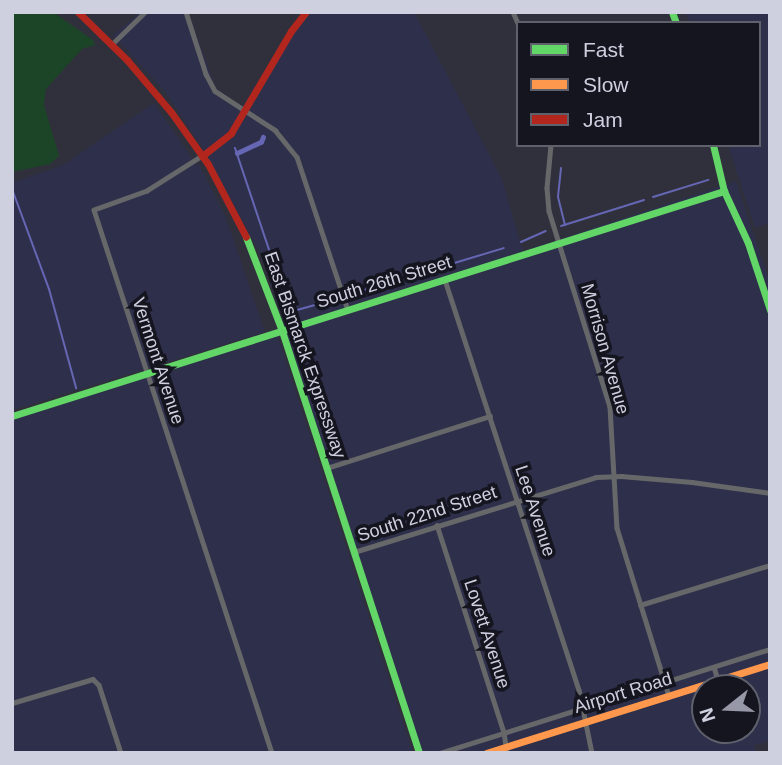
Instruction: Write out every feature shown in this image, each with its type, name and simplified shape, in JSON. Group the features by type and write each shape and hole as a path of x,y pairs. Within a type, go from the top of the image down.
{"main road":[{"name":"East Bismarck Expressway","path":"78,12 112,44 157,94 202,156 247,239 282,331 419,753"},
{"path":"202,156 229,136 291,31 306,12"},
{"path":"713,147 724,191 748,243 770,310"},
{"name":"South 26th Street","path":"12,416 724,191"},
{"name":"Airport Road","path":"738,674 770,664"},
{"name":"Airport Road","path":"486,753 507,750 691,688"}],"street":[{"path":"112,44 145,12"},
{"path":"186,12 209,83 221,97 275,130 299,160 348,310"},
{"name":"Morrison Avenue","path":"551,147 547,201 610,407 617,528 668,695"},
{"name":"Vermont Avenue","path":"202,156 147,191 94,210 272,753"},
{"name":"Lee Avenue","path":"445,280 583,708 592,753"},
{"path":"326,468 490,416"},
{"name":"South 22nd Street","path":"354,552 584,480 614,476 770,493"},
{"name":"Lovett Avenue","path":"437,525 504,733 507,750"},
{"path":"640,605 770,565"},
{"path":"440,753 770,649"},
{"path":"714,667 716,674"},
{"path":"12,703 93,678 99,685 121,753"}],"shaded area":[{"path":"141,12 188,12 215,86 225,97 249,110 298,25 311,12 414,12 501,177 523,251 736,181 770,283 770,741 761,743 761,674 691,674 691,744 758,744 754,745 756,753 422,753 263,259 208,157 166,93 113,35"},
{"path":"686,12 770,12 770,223 755,228 729,147 761,147 761,21 688,21"},
{"path":"154,103 198,167 199,164 226,218 265,332 12,410 12,183 63,165"},
{"path":"277,334 413,753 12,753 12,419"}],"green space":[{"path":"12,12 53,12 93,40 95,45 82,49 46,89 44,105 59,156 50,164 12,172"}],"waterway":[{"path":"237,153 261,142 263,137"},
{"path":"235,148 290,312 336,299"},
{"path":"561,168 558,197 565,225"},
{"path":"653,197 708,180"},
{"path":"12,189 49,289 76,388"},
{"path":"561,226 644,200"},
{"path":"521,242 546,231"},
{"path":"451,264 504,248"},
{"path":"354,293 430,271"}],"traffic: fast":[{"path":"672,12 675,21"},
{"path":"713,147 724,191 748,243 770,310"},
{"path":"12,416 724,191"},
{"path":"246,237 282,331 419,753"}],"traffic: slow":[{"path":"486,753 770,664"}],"traffic: jam":[{"path":"78,12 127,60 171,112 208,164 246,237"},
{"path":"202,156 231,133 291,31 306,12"}]}
